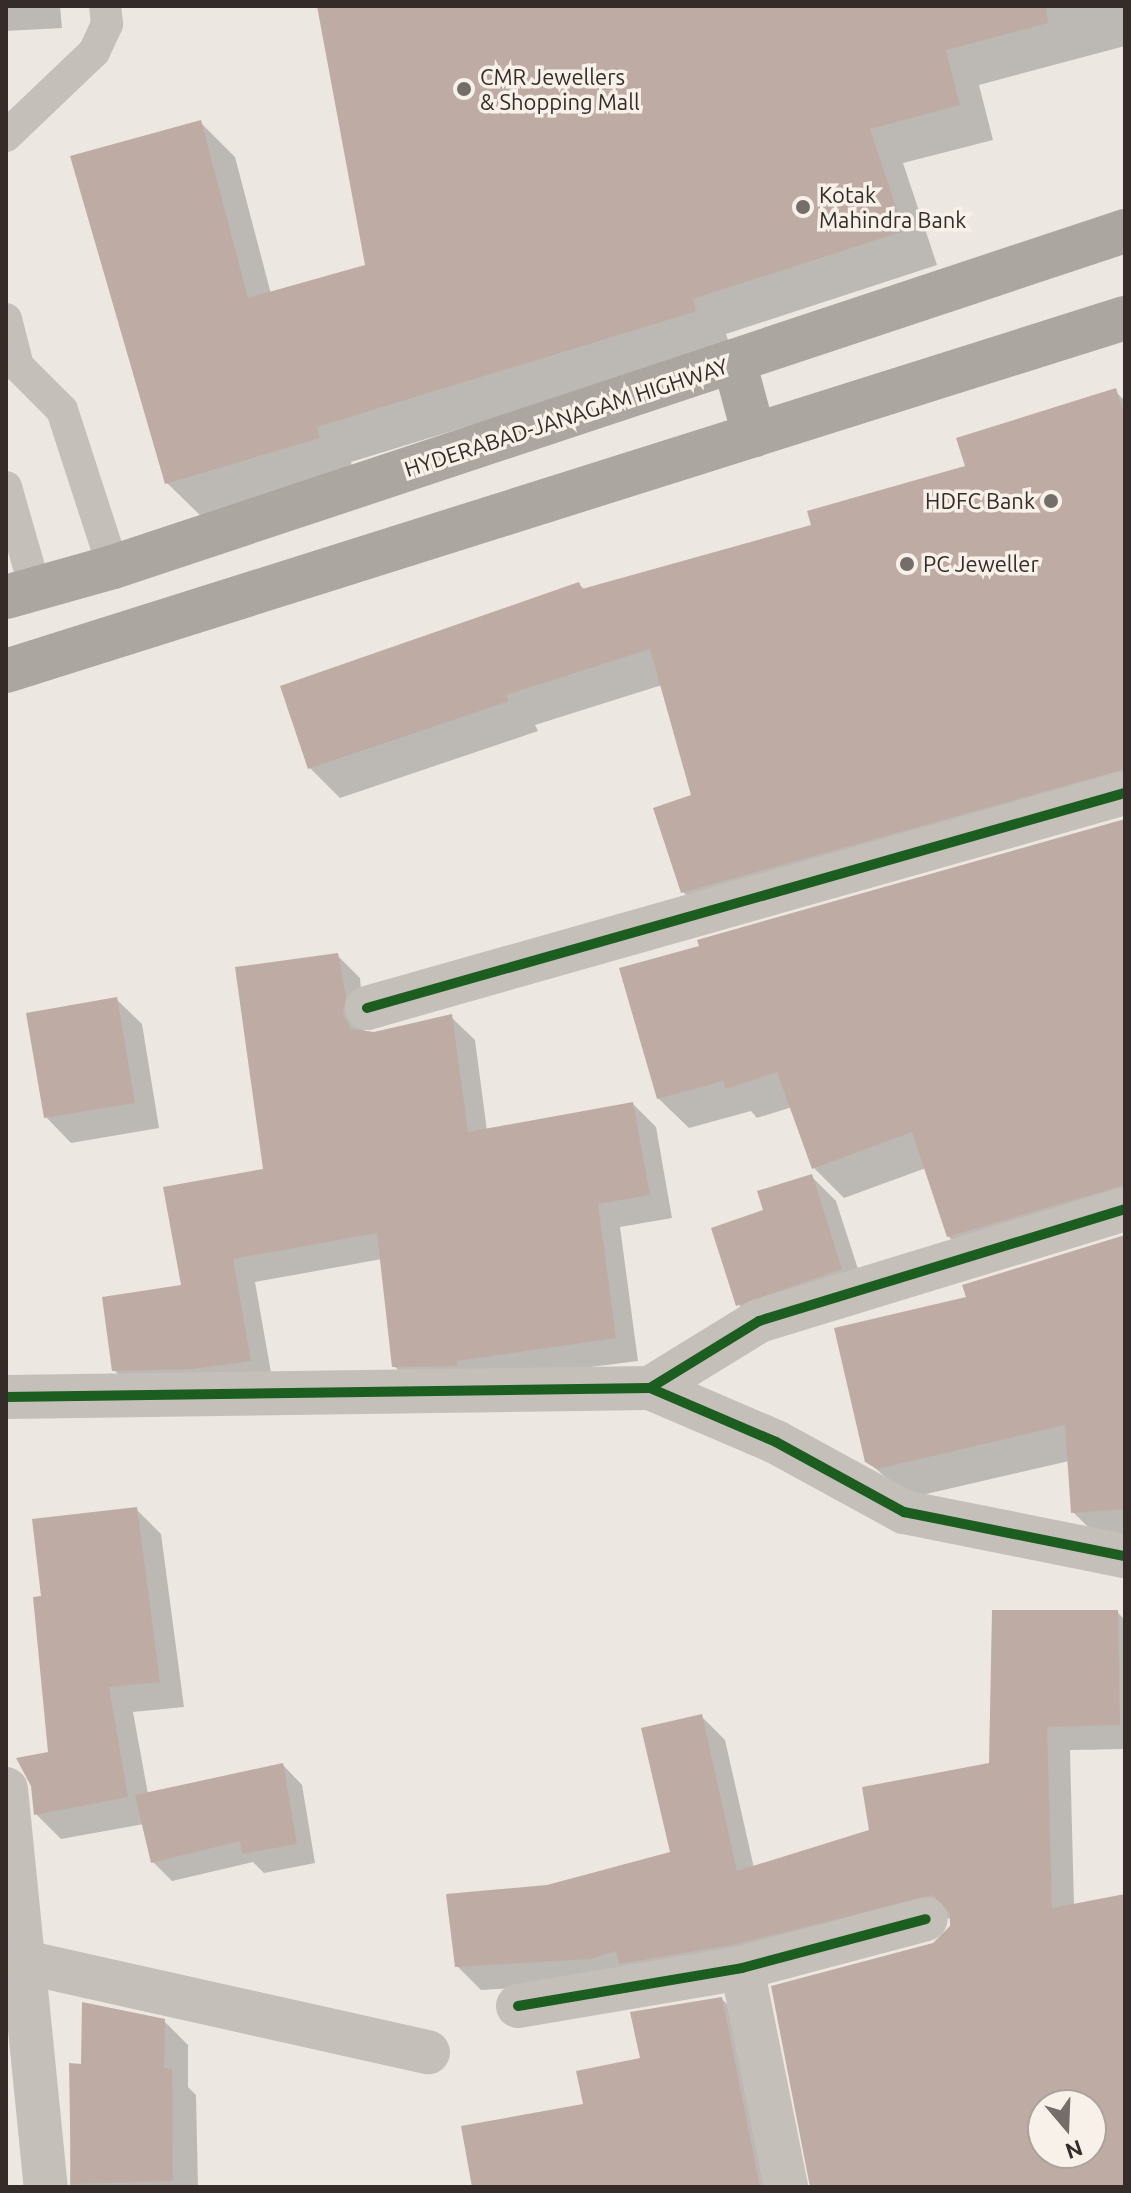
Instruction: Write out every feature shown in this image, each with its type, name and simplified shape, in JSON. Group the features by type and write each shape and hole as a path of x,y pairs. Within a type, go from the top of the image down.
{"highway":[{"name":"HYDERABAD-JANAGAM HIGHWAY","path":"21,592 113,567 1125,231"},
{"path":"6,671 1125,318"},
{"path":"734,361 754,435"}],"street":[{"path":"367,1008 1125,793"},
{"path":"650,1388 759,1321 1125,1209"},
{"path":"6,1397 650,1388 776,1442 904,1512 1125,1556"},
{"path":"6,1789 46,2187"},
{"path":"518,2006 742,1968 926,1919"},
{"path":"24,1962 428,2052"},
{"path":"742,1968 786,2187"}],"lane":[{"path":"6,136 94,52 107,24 105,6"},
{"path":"6,319 12,377 62,410 113,567"},
{"path":"6,487 21,592"}],"building":[{"path":"317,6 1046,6 1048,23 946,50 960,105 870,129 904,231 693,299 697,311 317,427 320,438 165,484 70,156 201,120 248,298 365,265"},
{"path":"1116,388 1125,417 1125,769 681,893 653,808 691,795 650,649 506,695 509,701 308,769 280,686 579,582 582,589 811,525 807,511 965,466 956,438"},
{"path":"1125,819 1125,1185 947,1237 912,1132 812,1169 777,1072 726,1089 723,1081 657,1099 619,968 699,946 697,940"},
{"path":"338,953 346,997 343,1014 351,1029 374,1032 452,1014 468,1132 633,1102 650,1195 598,1204 616,1338 457,1361 457,1366 392,1367 377,1233 233,1259 251,1361 192,1369 112,1371 102,1297 181,1285 163,1187 263,1169 235,967"},
{"path":"117,997 135,1103 44,1118 26,1013"},
{"path":"812,1174 842,1269 736,1306 711,1228 763,1210 757,1191"},
{"path":"1125,1235 1125,1509 1071,1513 1065,1425 877,1469 865,1462 834,1328 966,1297 962,1285"},
{"path":"137,1507 160,1682 109,1687 128,1797 34,1815 31,1786 16,1758 48,1752 33,1597 41,1596 32,1519"},
{"path":"992,1610 1118,1610 1120,1725 1047,1727 1052,1908 1125,1894 1125,2187 810,2187 771,1986 933,1943 950,1926 950,1913 933,1895 737,1944 619,1964 616,1951 590,1959 455,1967 446,1894 547,1885 670,1852 641,1728 702,1714 737,1871 869,1830 862,1787 989,1763"},
{"path":"283,1763 297,1844 242,1854 240,1841 151,1863 135,1795"},
{"path":"722,1997 760,2187 472,2187 461,2126 583,2104 576,2071 640,2058 630,2012"},
{"path":"82,2002 165,2019 164,2068 172,2069 173,2181 71,2184 69,2063 81,2064"}],"cycle path":[{"path":"367,1008 1125,793"},
{"path":"650,1388 759,1321 1125,1209"},
{"path":"6,1397 650,1388 776,1442 904,1512 1125,1556"},
{"path":"518,2006 742,1968 926,1919"}],"place":[{"name":"CMR Jewellers & Shopping Mall","path":"464,89"},
{"name":"Kotak Mahindra Bank","path":"803,207"},
{"name":"HDFC Bank","path":"1051,501"},
{"name":"PC Jeweller","path":"907,564"}]}
